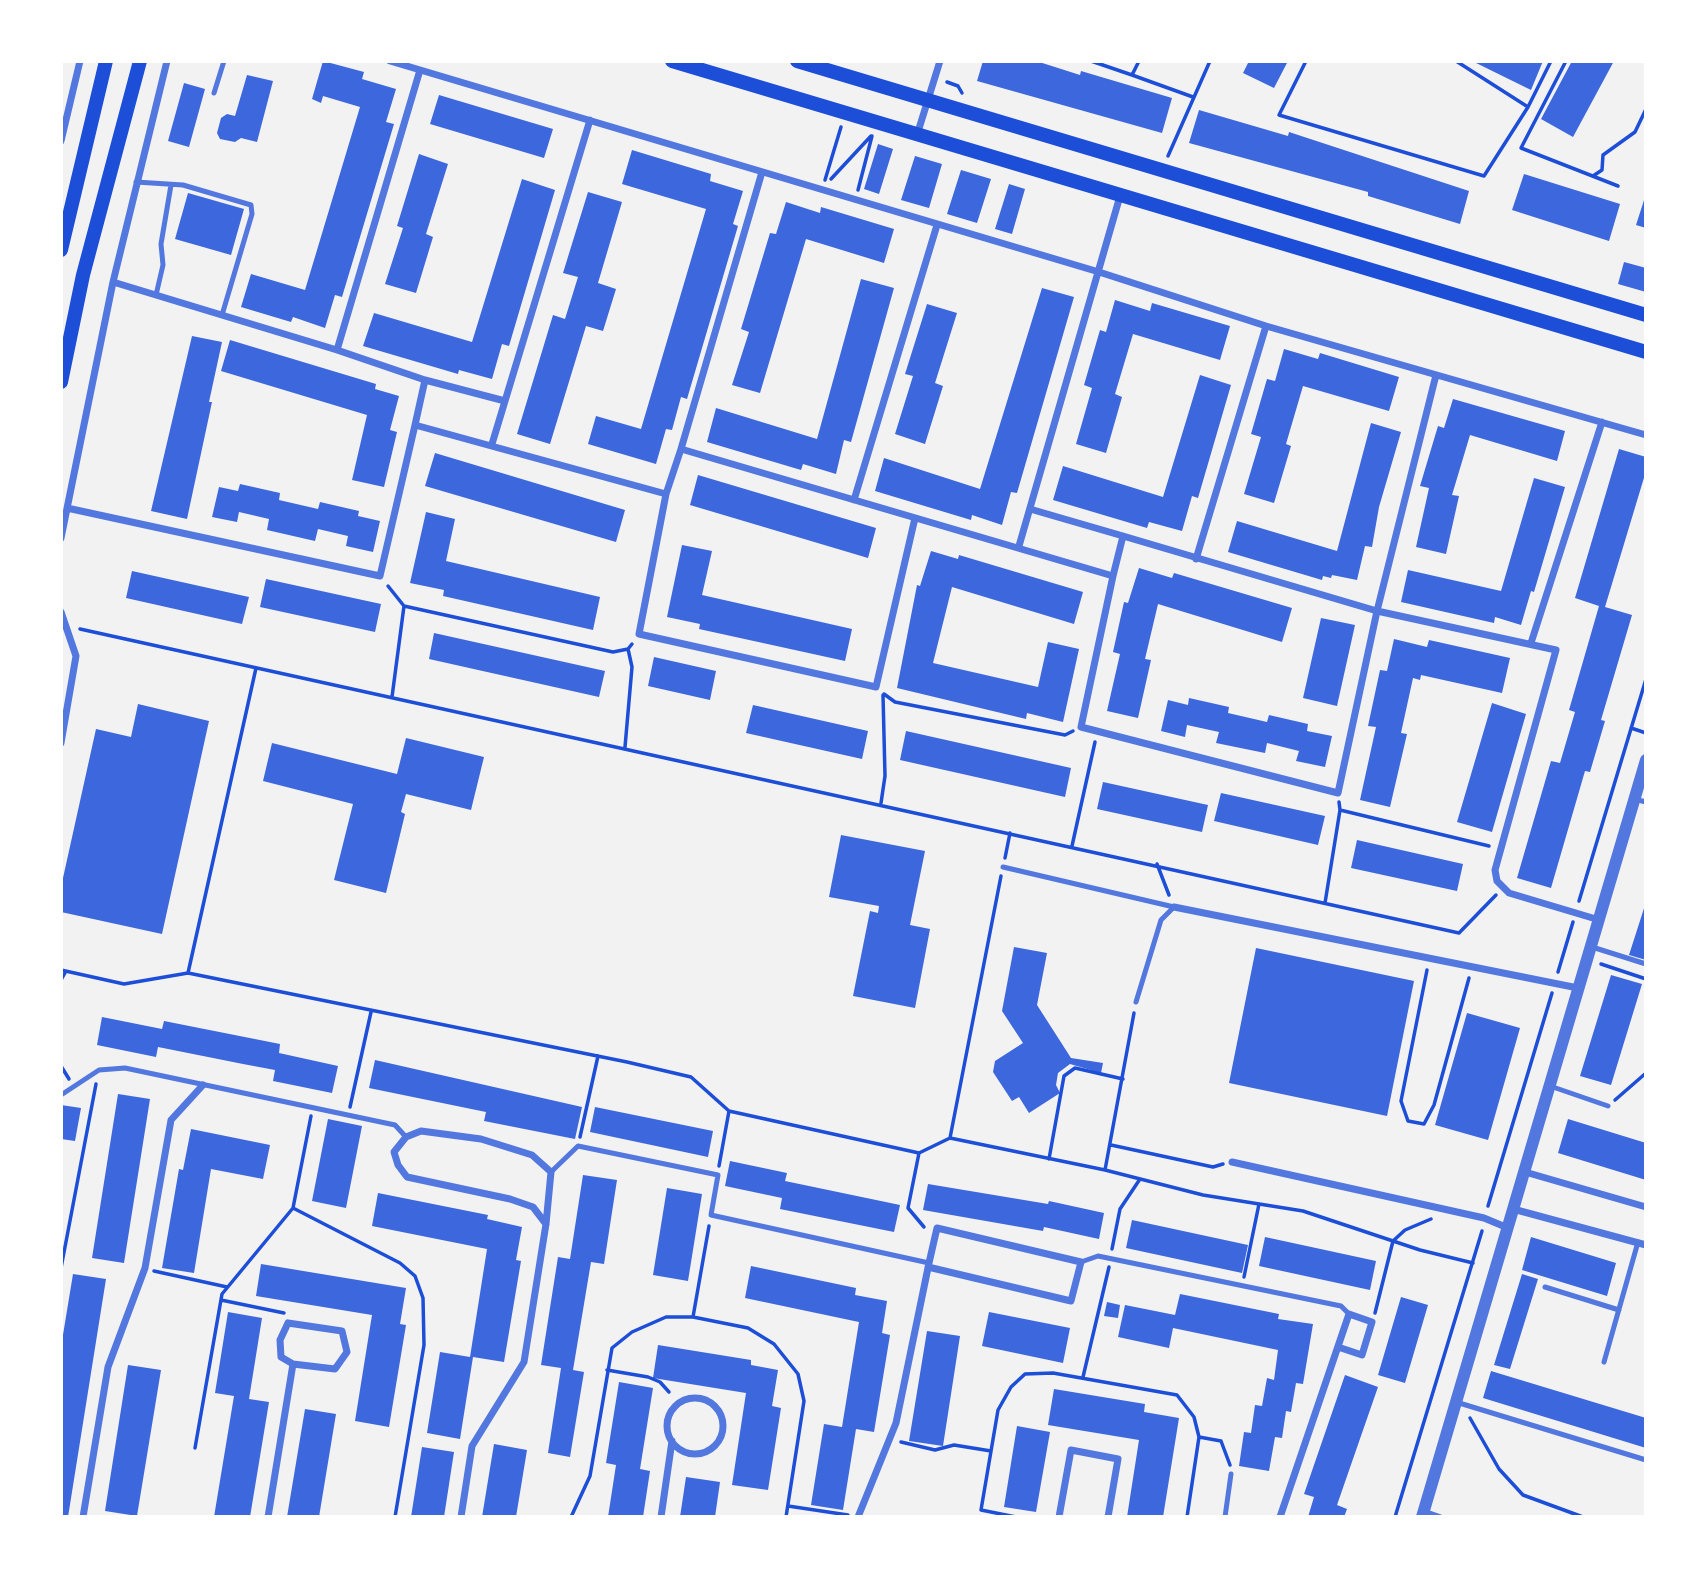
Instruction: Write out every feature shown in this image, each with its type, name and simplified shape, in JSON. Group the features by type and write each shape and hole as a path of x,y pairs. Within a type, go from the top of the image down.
{"main road":[{"path":"61,250 106,61"},
{"path":"61,382 83,275 140,61"},
{"path":"672,61 1646,352"},
{"path":"797,61 1646,315"}],"street":[{"path":"61,141 80,61"},
{"path":"61,538 113,282 167,61"},
{"path":"390,61 1099,272 1266,326 1646,435"},
{"path":"917,136 940,61"},
{"path":"337,350 420,70"},
{"path":"492,444 590,120"},
{"path":"762,172 666,494 639,634 876,687 915,519"},
{"path":"1018,547 1120,196"},
{"path":"854,500 937,225"},
{"path":"113,282 337,350 425,380 505,401"},
{"path":"1196,559 1266,326"},
{"path":"1123,537 1081,727 1338,793 1377,611 1436,375"},
{"path":"67,508 380,576 425,380"},
{"path":"1531,643 1602,422"},
{"path":"415,425 666,494"},
{"path":"681,449 1113,576"},
{"path":"1030,509 1377,611 1556,650 1495,870 1502,888 1596,919"},
{"path":"61,612 76,656 61,743"},
{"path":"1423,1514 1525,1172 1596,919 1640,800 1646,760"},
{"path":"1174,907 1578,988"},
{"path":"83,1517 108,1367 145,1268 171,1120 203,1085"},
{"path":"461,1517 472,1446 524,1362 546,1224 551,1172 532,1156 481,1139 421,1131 406,1137 394,1152 398,1166 407,1177 510,1199 533,1207 546,1224"},
{"path":"1232,1162 1484,1218 1508,1228"},
{"path":"1525,1172 1646,1207"},
{"path":"1513,1209 1642,1244"},
{"path":"858,1517 891,1434 928,1265 937,1228 1081,1262 1072,1301 928,1265"},
{"path":"1280,1517 1349,1314 1372,1322 1362,1355 1338,1348"},
{"path":"288,1323 342,1331 347,1352 335,1369 293,1364 281,1357 279,1340 288,1323"},
{"path":"268,1517 293,1364"},
{"path":"661,1517 672,1441 667,1427 668,1418 679,1403 697,1398 714,1406 720,1414 723,1431 720,1440 707,1452 689,1454 672,1441"},
{"path":"1070,1517 1059,1516 1071,1450 1118,1459 1108,1517"}],"lane":[{"path":"214,93 224,61"},
{"path":"136,182 171,184 251,205 252,214 222,315"},
{"path":"156,295 163,265 161,244 171,184"},
{"path":"1003,867 1174,907"},
{"path":"1136,1002 1161,920 1174,907"},
{"path":"1588,953 1646,964"},
{"path":"61,1095 99,1070 125,1068 395,1125 406,1137"},
{"path":"1550,1086 1608,1106"},
{"path":"551,1172 578,1146 718,1175 711,1214 928,1265"},
{"path":"1604,1363 1642,1244"},
{"path":"1081,1262 1098,1256 1341,1306 1349,1314"},
{"path":"1545,1287 1619,1310"},
{"path":"1456,1405 1646,1460"},
{"path":"1225,1517 1231,1474"},
{"path":"1423,1514 1441,1517"}],"path":[{"path":"1091,61 1194,97"},
{"path":"1132,75 1139,61"},
{"path":"1174,174 1179,159 1166,156 1210,61"},
{"path":"1306,61 1279,115 1483,176 1528,107 1551,61"},
{"path":"1456,61 1528,107"},
{"path":"1566,61 1521,148 1618,186"},
{"path":"1593,176 1602,170 1603,155 1635,132 1646,109"},
{"path":"822,190 841,125"},
{"path":"822,190 872,134 855,200"},
{"path":"380,576 404,606 612,652 628,649 639,634"},
{"path":"392,697 404,606"},
{"path":"68,631 74,628 117,636 1157,864 1459,933 1502,888"},
{"path":"625,747 632,667 628,649"},
{"path":"188,973 256,667"},
{"path":"1395,1517 1646,679"},
{"path":"876,687 895,702 1065,735 1081,727"},
{"path":"880,804 885,776 883,693"},
{"path":"1631,728 1646,733"},
{"path":"1072,846 1098,731"},
{"path":"1325,903 1340,810 1338,793"},
{"path":"1340,810 1501,849"},
{"path":"950,1138 1010,833"},
{"path":"1157,864 1174,907"},
{"path":"1588,953 1646,979"},
{"path":"1430,958 1401,1101 1408,1121 1416,1123 1423,1124 1434,1105 1472,967"},
{"path":"61,980 64,970 124,984 188,973 691,1077 729,1111 919,1153 950,1138 1303,1211 1393,1241 1473,1263"},
{"path":"1105,1170 1136,1002"},
{"path":"348,1115 371,1012"},
{"path":"578,1146 598,1056"},
{"path":"1049,1159 1064,1076 1075,1068 1122,1079"},
{"path":"61,1268 99,1070"},
{"path":"1608,1106 1646,1073"},
{"path":"195,1448 221,1300 227,1287 293,1208 312,1109"},
{"path":"718,1175 729,1111"},
{"path":"1110,1145 1213,1167 1232,1162"},
{"path":"919,1153 908,1208 934,1240"},
{"path":"1083,1377 1120,1209 1140,1179"},
{"path":"1242,1286 1259,1204"},
{"path":"293,1208 400,1263 415,1276 423,1298 424,1345 395,1517"},
{"path":"693,1317 711,1214"},
{"path":"1372,1322 1393,1241 1405,1230 1431,1219 1444,1222"},
{"path":"1470,1228 1482,1231"},
{"path":"153,1270 227,1287"},
{"path":"221,1300 284,1313"},
{"path":"571,1517 590,1476 612,1348 632,1332 666,1317 693,1317 748,1328 774,1344 798,1374 804,1401 786,1517"},
{"path":"607,1370 648,1377 660,1382 669,1392"},
{"path":"979,1517 998,1410 1011,1387 1025,1374 1083,1377 1177,1395 1194,1417 1199,1437 1187,1517"},
{"path":"1456,1405 1469,1414 1471,1424 1499,1469 1522,1495 1583,1517"},
{"path":"891,1434 902,1443 936,1450 954,1445 991,1451"},
{"path":"1199,1437 1221,1441 1229,1457 1231,1474"},
{"path":"788,1506 858,1517"},
{"path":"981,1510 1016,1517"}],"building":[{"path":"323,61 364,72 362,79 396,89 386,122 394,124 342,297 335,295 325,328 293,317 291,322 241,307 251,274 305,290 360,107 323,96 321,103 312,99"},
{"path":"983,61 1036,61 1080,75 1081,71 1172,98 1162,133 977,81"},
{"path":"1249,61 1288,61 1274,88 1243,73"},
{"path":"1472,61 1543,61 1531,90"},
{"path":"1572,61 1614,61 1573,137 1541,119"},
{"path":"247,75 273,81 257,142 241,138 235,142 220,139 217,133 221,118 227,114 235,116"},
{"path":"184,83 205,89 189,147 168,141"},
{"path":"439,95 553,129 544,158 430,124"},
{"path":"1199,110 1288,136 1289,132 1469,191 1460,224 1368,196 1368,192 1189,143"},
{"path":"878,144 893,149 879,194 864,189"},
{"path":"632,150 711,174 710,181 743,191 733,224 738,226 687,399 681,397 672,430 666,429 656,464 588,444 596,416 641,429 706,209 622,184"},
{"path":"419,154 448,164 426,234 433,237 416,293 385,284 403,228 397,226"},
{"path":"915,156 942,164 929,208 901,200"},
{"path":"961,170 991,179 977,223 947,214"},
{"path":"1524,174 1620,204 1609,241 1512,210"},
{"path":"522,179 555,190 509,346 502,344 492,379 459,370 458,374 363,346 374,313 472,342"},
{"path":"1009,184 1025,189 1012,234 995,229"},
{"path":"588,192 622,202 598,283 616,289 603,331 586,326 550,444 517,434 553,315 565,319 578,277 563,273"},
{"path":"188,193 244,209 231,255 175,239"},
{"path":"1646,194 1646,228 1636,225"},
{"path":"786,202 820,213 821,207 894,229 884,263 806,239 760,393 732,385 749,332 741,329 770,233 776,234"},
{"path":"1624,262 1646,268 1646,292 1618,284"},
{"path":"861,279 894,288 851,442 844,440 836,474 803,464 801,470 707,442 716,408 817,439"},
{"path":"1042,288 1074,297 1017,493 1011,492 1002,525 972,515 971,520 875,491 884,458 980,489"},
{"path":"1115,300 1150,311 1152,303 1230,326 1220,360 1133,334 1115,394 1122,397 1106,453 1076,444 1092,388 1084,385 1100,330 1106,332"},
{"path":"927,304 957,313 935,383 943,386 925,444 895,434 913,376 905,374"},
{"path":"192,336 222,342 187,519 151,511"},
{"path":"230,340 376,384 375,389 399,396 390,430 397,432 384,487 352,480 367,415 221,371"},
{"path":"1284,349 1318,359 1320,353 1399,377 1389,411 1303,386 1286,444 1291,446 1274,503 1244,494 1261,437 1251,434 1267,379 1275,381"},
{"path":"1200,375 1231,385 1198,498 1192,496 1182,531 1149,522 1147,528 1053,500 1063,466 1163,497"},
{"path":"1453,399 1565,431 1557,461 1470,435 1452,495 1459,496 1446,554 1416,547 1429,488 1420,486 1438,426 1444,428"},
{"path":"1371,423 1401,432 1379,507 1372,547 1365,546 1357,580 1332,575 1331,578 1323,576 1322,580 1228,552 1237,521 1337,551"},
{"path":"1619,449 1646,457 1646,471 1605,607 1632,615 1601,720 1605,721 1590,772 1585,771 1551,888 1517,878 1551,761 1560,763 1575,712 1569,710 1599,606 1575,598"},
{"path":"435,453 625,510 616,542 425,486"},
{"path":"698,475 876,528 868,558 690,505"},
{"path":"1534,478 1565,487 1534,592 1531,591 1521,625 1495,617 1494,623 1401,602 1408,570 1501,591"},
{"path":"240,484 280,493 279,500 318,509 320,502 359,511 358,516 380,521 373,552 346,546 348,536 318,529 315,541 267,530 269,519 239,512 237,522 212,517 219,487 238,491"},
{"path":"426,512 455,519 446,561 600,597 593,630 443,596 444,590 410,583"},
{"path":"682,545 712,551 702,595 852,629 845,661 699,629 700,624 667,617"},
{"path":"931,551 958,559 959,555 1083,592 1074,624 952,587 933,663 1038,687 1048,642 1079,649 1063,722 1027,713 1026,719 897,688 917,585 920,586"},
{"path":"1139,568 1172,578 1174,573 1292,608 1282,642 1158,604 1145,659 1151,660 1138,718 1107,711 1120,654 1113,652 1124,602 1128,603"},
{"path":"132,571 249,597 242,624 126,598"},
{"path":"266,579 381,604 375,632 260,607"},
{"path":"1321,618 1355,625 1337,706 1303,698"},
{"path":"434,633 605,671 599,697 429,659"},
{"path":"1394,639 1427,647 1429,640 1510,658 1502,693 1421,675 1420,680 1413,678 1401,733 1407,734 1390,807 1360,800 1376,727 1368,726 1380,670 1387,671"},
{"path":"654,657 716,671 710,700 648,686"},
{"path":"1189,698 1229,707 1228,713 1267,722 1269,715 1308,724 1307,731 1332,736 1325,767 1296,761 1299,751 1267,743 1265,753 1216,743 1219,732 1187,725 1185,737 1161,731 1168,700 1188,705"},
{"path":"1492,703 1526,714 1492,832 1457,822"},
{"path":"138,704 209,721 162,934 61,912 61,887 96,729 131,737"},
{"path":"753,705 868,731 862,759 746,733"},
{"path":"906,731 1071,768 1065,797 900,760"},
{"path":"406,738 484,757 471,810 406,794 401,812 405,814 386,893 334,880 353,804 263,781 272,743 397,774"},
{"path":"1103,782 1208,805 1202,832 1097,809"},
{"path":"1221,793 1325,816 1318,845 1214,821"},
{"path":"841,835 925,851 910,925 930,929 915,1008 853,996 870,911 878,913 879,906 829,897"},
{"path":"1357,840 1463,864 1457,891 1351,868"},
{"path":"1646,902 1646,960 1629,955"},
{"path":"1014,947 1047,953 1037,1005 1071,1058 1103,1063 1101,1073 1070,1064 1058,1073 1056,1085 1060,1093 1029,1113 1019,1097 1012,1101 993,1072 995,1061 1023,1043 1002,1011"},
{"path":"1256,948 1414,981 1387,1116 1229,1083"},
{"path":"1611,975 1642,984 1611,1085 1580,1076"},
{"path":"1467,1013 1520,1028 1488,1140 1435,1125"},
{"path":"102,1017 162,1029 164,1021 280,1044 279,1053 338,1066 332,1093 273,1081 275,1070 158,1047 156,1057 97,1045"},
{"path":"375,1060 582,1107 575,1139 484,1121 486,1112 369,1088"},
{"path":"118,1094 150,1099 124,1263 92,1258"},
{"path":"61,1105 81,1108 75,1141 61,1139"},
{"path":"595,1107 713,1131 708,1157 590,1132"},
{"path":"328,1119 362,1126 346,1208 312,1201"},
{"path":"1568,1119 1646,1143 1646,1180 1558,1153"},
{"path":"191,1129 270,1145 263,1179 211,1169 194,1273 162,1268 179,1169 183,1170"},
{"path":"730,1161 787,1173 785,1181 900,1205 894,1232 780,1209 782,1198 725,1186"},
{"path":"583,1175 617,1180 604,1264 591,1262 573,1370 584,1372 570,1457 548,1453 561,1368 541,1365 558,1257 570,1259"},
{"path":"928,1184 1048,1204 1049,1201 1104,1213 1099,1239 1044,1227 1043,1231 923,1210"},
{"path":"667,1188 702,1194 688,1281 653,1275"},
{"path":"378,1193 488,1215 487,1219 522,1227 516,1260 521,1261 504,1362 473,1357 460,1439 427,1433 440,1352 470,1357 487,1249 372,1226"},
{"path":"1132,1220 1248,1245 1242,1273 1126,1248"},
{"path":"1265,1237 1376,1261 1370,1290 1259,1266"},
{"path":"1531,1237 1616,1263 1607,1296 1522,1270"},
{"path":"261,1264 406,1288 400,1324 406,1325 389,1427 355,1421 372,1315 256,1296"},
{"path":"751,1266 856,1288 855,1295 887,1301 882,1333 890,1335 874,1432 856,1429 843,1510 811,1505 824,1424 842,1427 859,1322 745,1298"},
{"path":"73,1274 106,1279 68,1517 61,1517 61,1347"},
{"path":"1522,1274 1538,1279 1510,1369 1494,1365"},
{"path":"1180,1294 1279,1314 1278,1319 1313,1324 1303,1384 1296,1383 1291,1412 1286,1411 1282,1438 1275,1437 1269,1471 1239,1466 1244,1432 1251,1433 1255,1405 1262,1406 1267,1378 1274,1380 1278,1350 1173,1328 1169,1348 1118,1337 1125,1305 1175,1315"},
{"path":"1401,1297 1428,1305 1405,1383 1378,1375"},
{"path":"1107,1302 1120,1305 1118,1318 1104,1316"},
{"path":"228,1312 262,1318 249,1399 269,1402 250,1517 214,1517 234,1396 215,1393"},
{"path":"989,1312 1070,1328 1063,1363 982,1346"},
{"path":"927,1331 960,1336 943,1446 909,1441"},
{"path":"658,1345 751,1360 751,1365 778,1370 772,1406 781,1408 768,1490 732,1485 746,1393 653,1378"},
{"path":"128,1365 161,1370 137,1516 105,1511"},
{"path":"1491,1371 1646,1418 1646,1448 1483,1398"},
{"path":"1345,1375 1378,1387 1337,1505 1347,1509 1344,1517 1308,1517 1314,1497 1304,1494"},
{"path":"619,1382 653,1388 640,1469 650,1471 643,1517 608,1517 616,1465 606,1463"},
{"path":"1054,1389 1145,1404 1144,1412 1179,1418 1163,1517 1127,1517 1139,1440 1048,1425"},
{"path":"305,1409 336,1414 319,1517 287,1517"},
{"path":"1017,1426 1050,1432 1036,1512 1004,1507"},
{"path":"494,1444 527,1450 516,1517 482,1517"},
{"path":"422,1447 454,1452 444,1517 411,1517"},
{"path":"686,1477 720,1482 715,1517 680,1517"}]}
